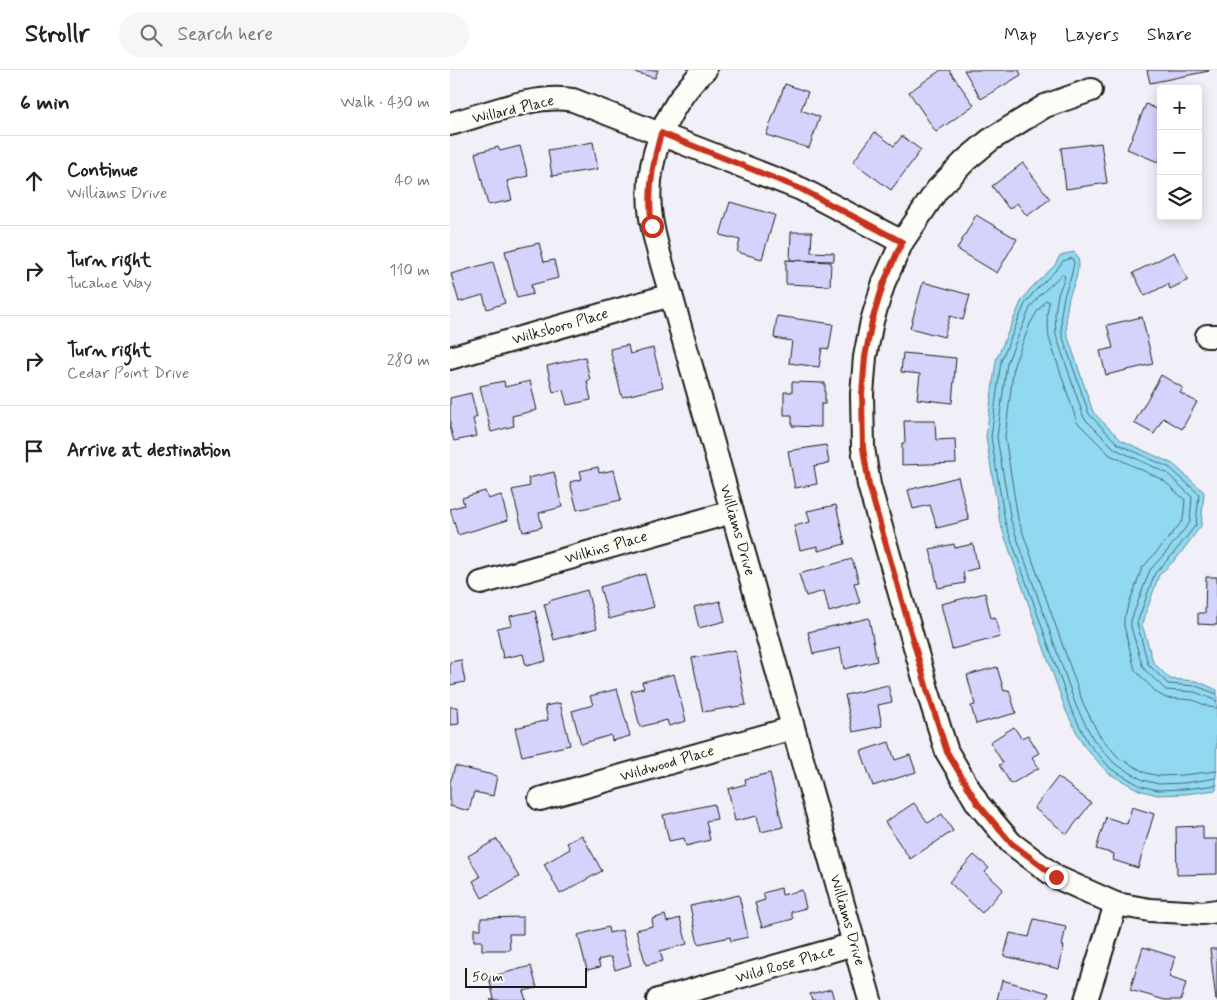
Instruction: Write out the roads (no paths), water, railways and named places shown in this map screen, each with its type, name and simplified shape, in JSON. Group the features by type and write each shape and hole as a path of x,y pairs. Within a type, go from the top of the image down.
{"street":[{"name":"Williams Drive","path":"705,70 688,87 675,105 661,133 652,169 650,210 671,295 870,1000"},
{"path":"1091,90 1045,106 990,140 966,160 937,190 902,242 884,282 872,321 865,357 862,394 863,448 869,485 938,725 947,752 978,804 1011,843 1056,877 1116,904 1150,910 1203,913 1217,911"},
{"name":"Willard Place","path":"450,124 541,99 563,98 585,103 801,189 902,242"},
{"name":"Wilksboro Place","path":"450,358 671,295"},
{"name":"Wilkins Place","path":"480,583 732,512"},
{"name":"Wildwood Place","path":"540,799 793,728"},
{"path":"1086,1000 1116,904"},
{"name":"Wild Rose Place","path":"658,1000 854,944"}],"water":[{"path":"1074,252 1079,263 1076,279 1069,297 1066,315 1067,334 1093,412 1121,440 1173,464 1204,492 1201,526 1177,558 1159,575 1142,624 1153,662 1170,679 1197,681 1217,690 1216,790 1157,795 1139,790 1108,773 1083,745 1066,711 1000,523 986,437 996,360 1021,302 1030,289 1055,265 1059,257"}]}
